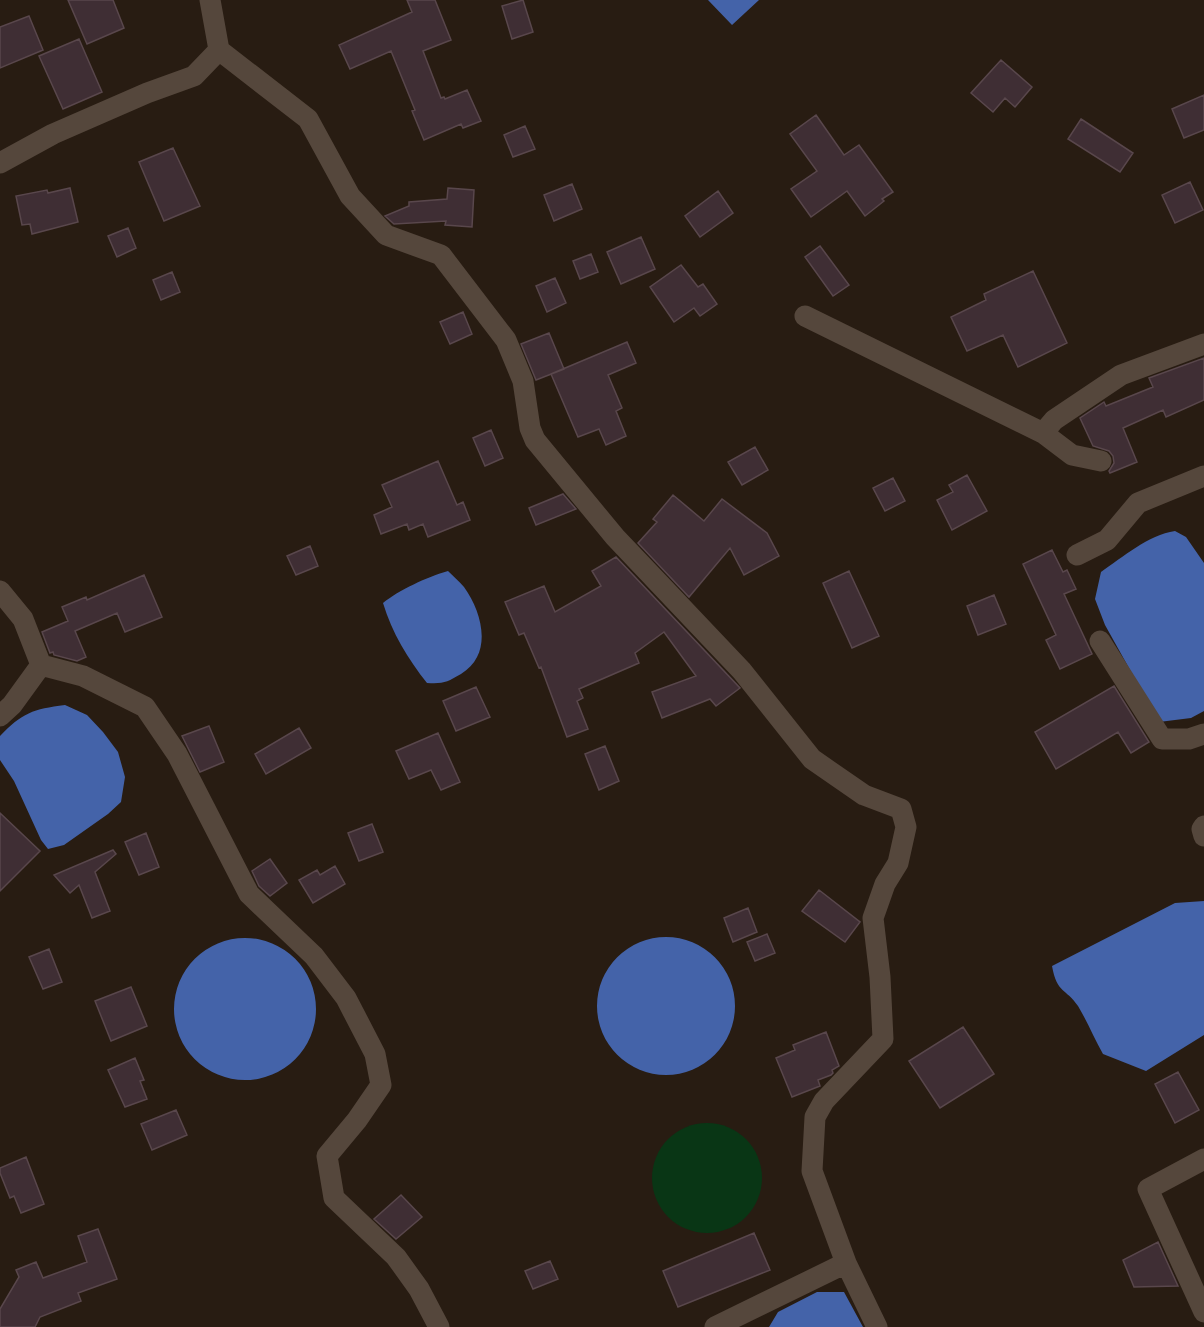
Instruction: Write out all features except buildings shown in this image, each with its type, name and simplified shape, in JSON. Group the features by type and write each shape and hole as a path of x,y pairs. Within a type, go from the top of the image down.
{"street":[{"path":"210,0 219,50 308,119 350,196 386,235 441,255 506,340 523,381 530,428 535,440 615,537 742,671 812,759 864,795 901,808 906,827 898,863 885,884 873,918 880,977 883,1039 824,1101 815,1117 812,1171 846,1263 877,1327"},
{"path":"0,163 53,134 147,93 194,76 219,50"},
{"path":"805,316 1043,433 1072,455 1101,461"},
{"path":"1043,433 1054,420 1121,375 1204,344"},
{"path":"1077,555 1107,540 1138,503 1204,476"},
{"path":"0,591 23,619 41,665"},
{"path":"1100,641 1162,739 1189,738 1204,734"},
{"path":"0,716 12,705 41,665"},
{"path":"41,665 83,676 145,707 177,754 249,894 314,956 346,998 375,1054 381,1085 357,1120 327,1156 334,1198 396,1257 419,1289 439,1327"},
{"path":"1204,826 1202,829 1204,836"},
{"path":"1204,1159 1148,1189 1204,1312"},
{"path":"716,1327 846,1263"}],"green space":[{"path":"707,1123 728,1128 746,1139 757,1157 762,1178 757,1199 746,1217 728,1228 707,1233 686,1228 668,1217 657,1199 652,1178 657,1157 668,1139 686,1128"}],"water":[{"path":"708,0 759,0 732,25"},
{"path":"1175,531 1186,537 1204,563 1204,711 1191,718 1159,722 1105,625 1095,599 1101,572 1127,553 1155,537"},
{"path":"448,571 471,597 480,621 481,645 478,656 461,674 445,682 427,683 401,645 383,603 414,584"},
{"path":"65,705 87,715 103,732 118,752 125,777 121,802 64,845 48,849 41,840 14,781 0,760 0,736 29,713"},
{"path":"1204,901 1204,1035 1146,1071 1103,1054 1078,1006 1056,982 1052,966 1175,903"},
{"path":"666,937 692,943 715,957 729,980 735,1006 729,1032 715,1055 692,1069 666,1075 640,1069 617,1055 603,1032 597,1006 603,980 617,957 640,943"},
{"path":"245,938 272,943 295,959 311,982 316,1009 311,1036 295,1059 272,1075 245,1080 218,1075 195,1059 179,1036 174,1009 179,982 195,959 218,943"},
{"path":"817,1292 844,1292 863,1327 769,1327 778,1312"}]}
